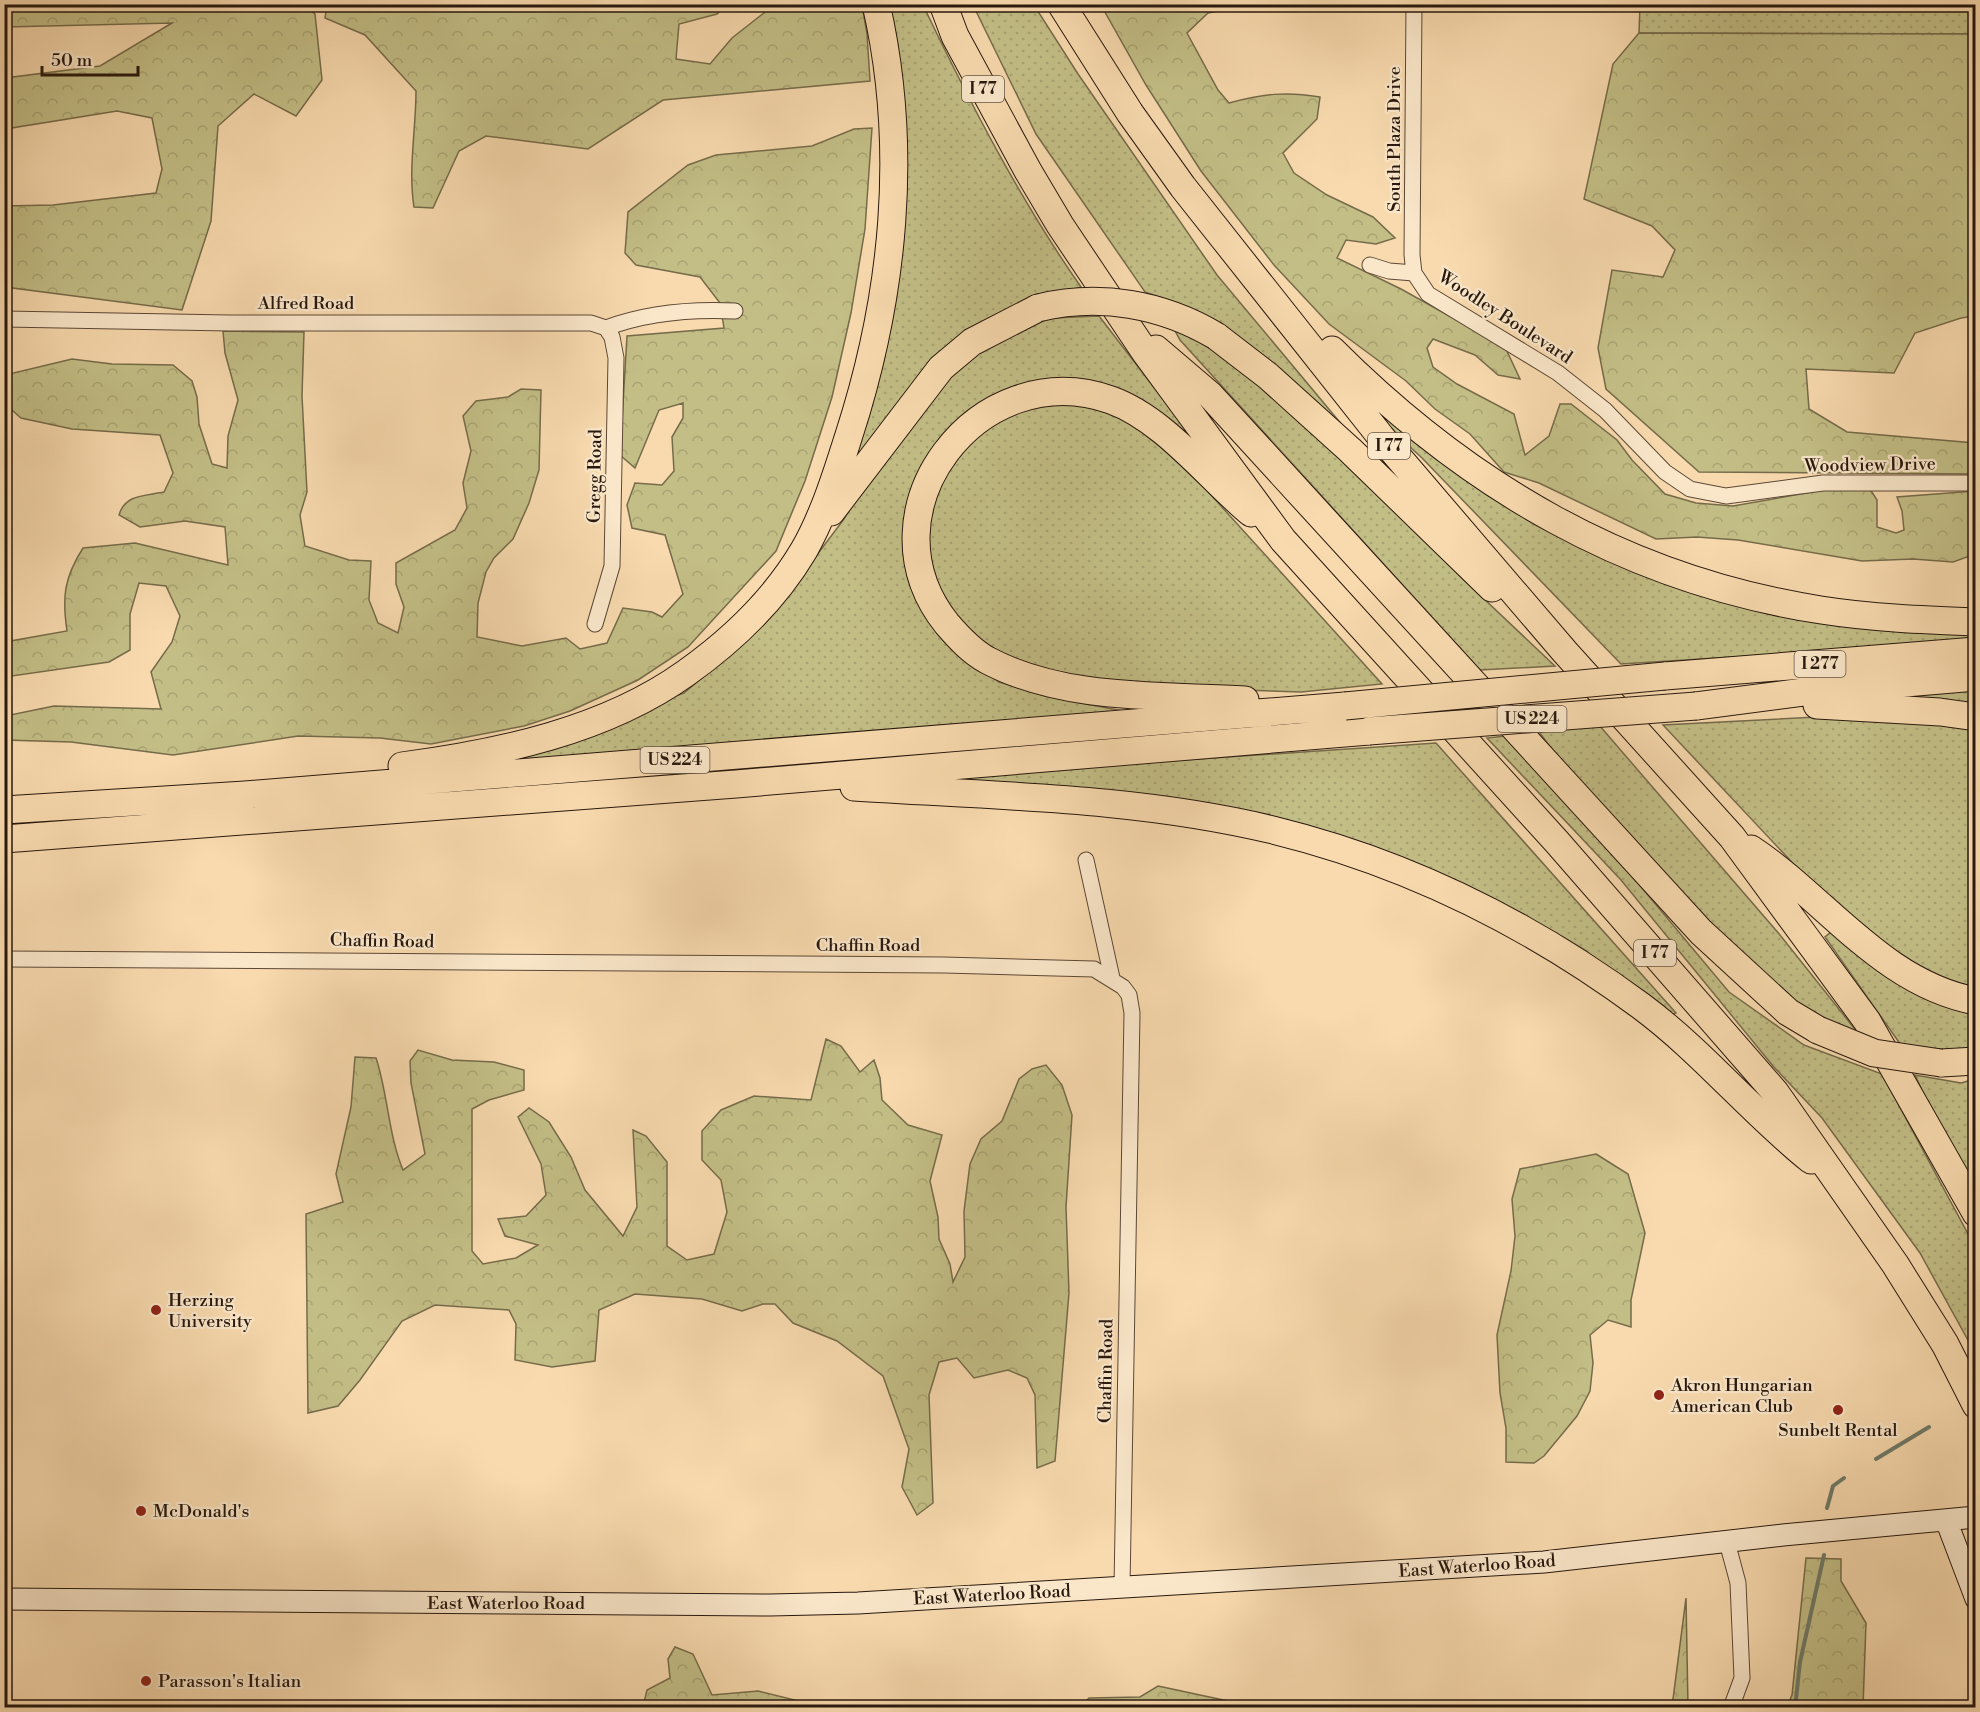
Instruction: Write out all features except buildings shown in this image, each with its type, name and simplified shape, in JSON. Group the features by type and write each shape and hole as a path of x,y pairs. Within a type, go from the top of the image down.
{"highway":[{"path":"804,550 839,466 865,385 880,322 888,269 893,216 894,147 891,97 876,4"},
{"name":"I 77","path":"943,4 955,36 1028,171 1123,321 1283,540 1557,842 1760,1074 1843,1186 1945,1344 1976,1405"},
{"name":"I 77","path":"1061,4 1130,113 1219,236 1381,437 1565,652 1732,837 1867,1021 1976,1213"},
{"path":"1262,289 1312,330 1379,396 1437,445 1500,489 1595,541 1674,573 1765,599 1858,615 1976,622"},
{"path":"146,801 458,757 535,740 596,721 664,687 708,657 754,614 804,550 886,437 941,368 972,342 1038,308 1082,300 1129,303 1173,314 1216,336 1268,376 1350,450 1462,561 1565,652"},
{"path":"1123,321 1210,395 1701,932 1788,1012 1818,1030 1874,1053 1941,1063 1976,1061"},
{"path":"1283,540 1146,418 1111,400 1071,392 1048,393 1011,401 994,409 965,429 945,450 932,471 921,499 917,533 924,581 941,616 970,648 1007,670 1050,682 1124,693 1345,706"},
{"name":"I 277","path":"1345,706 1665,676 1976,651"},
{"name":"US 224","path":"4,839 736,784 1696,706 1811,691 1976,677"},
{"path":"1696,706 1825,705 1976,717"},
{"name":"US 224","path":"4,810 257,794 1345,706"},
{"path":"736,784 831,785 1027,797 1132,807 1272,830 1380,862 1472,901 1550,944 1596,974 1684,1041 1797,1148 1843,1186"},
{"path":"1732,837 1789,876 1897,968 1937,990 1976,1001"}],"main road":[{"name":"East Waterloo Road","path":"4,1599 770,1605 858,1603 1544,1562 1976,1517"},
{"path":"1947,1520 1976,1599"}],"street":[{"name":"South Plaza Drive","path":"1414,4 1414,273"},
{"name":"Woodley Boulevard","path":"1370,265 1389,271 1414,273 1428,294 1558,373 1605,410 1665,472 1695,490"},
{"path":"606,328 649,316 708,310 735,311"},
{"name":"Alfred Road","path":"4,319 229,323 591,323 606,328"},
{"name":"Gregg Road","path":"595,624 611,575 614,531 616,358 612,337 606,328"},
{"name":"Woodview Drive","path":"1695,490 1726,496 1823,483 1976,483"},
{"path":"1086,860 1112,978"},
{"name":"Chaffin Road","path":"4,958 1077,966 1094,969 1112,978 1129,995 1132,1031 1122,1587"},
{"path":"1727,1542 1738,1583 1742,1678 1731,1707"}],"green space":[{"path":"5,5 305,5 315,14 322,80 296,116 254,94 218,126 211,221 182,310 5,287 5,206 53,205 156,193 162,169 152,118 117,111 5,129 5,78 100,66 172,23 5,27"},
{"path":"327,5 726,5 717,14 679,24 676,59 710,64 732,38 774,5 862,5 867,34 870,81 663,100 588,149 486,136 459,151 433,208 414,207 412,164 416,91 365,35 325,18"},
{"path":"884,5 923,5 1016,185 1081,287 1003,311 847,482 881,361"},
{"path":"973,5 1034,5 1078,74 1217,275 1368,456 1181,305 1145,292 1036,134"},
{"path":"1101,5 1251,5 1208,13 1187,33 1218,90 1229,103 1274,94 1320,97 1317,119 1283,153 1294,173 1327,195 1373,217 1395,238 1376,244 1346,240 1337,258 1401,289 1505,347 1520,379 1498,375 1475,355 1433,339 1427,348 1433,367 1457,384 1514,414 1525,455 1549,436 1560,404 1571,404 1617,440 1632,460 1665,494 1696,503 1733,506 1823,490 1870,489 1877,500 1877,527 1896,533 1904,530 1902,511 1897,497 1975,491 1975,541 1970,556 1953,562 1913,559 1862,561 1738,540 1697,537 1656,539 1539,483 1504,472 1470,434 1435,409 1406,381 1329,324 1274,265 1201,171 1146,85"},
{"path":"1640,5 1975,5 1975,34 1639,33"},
{"path":"1639,33 1975,34 1975,316 1961,318 1915,333 1894,373 1806,369 1809,409 1847,432 1975,443 1975,474 1699,472 1606,389 1598,348 1612,270 1663,277 1675,250 1652,226 1584,199 1613,64"},
{"path":"872,128 865,229 851,313 832,397 805,481 776,551 688,647 638,680 570,711 524,726 431,744 380,738 298,736 173,755 71,742 5,740 5,716 54,706 161,709 151,672 172,642 180,616 166,586 139,583 130,614 130,650 109,662 5,677 5,642 67,631 66,588 68,578 83,548 135,543 228,565 225,527 185,521 140,527 119,515 126,503 131,500 143,495 164,492 173,473 160,435 72,429 21,418 5,404 5,375 72,359 112,364 173,365 192,381 197,397 199,424 212,464 227,468 228,436 238,400 225,353 223,331 304,332 302,396 307,492 300,515 305,546 349,560 371,561 369,600 378,623 398,633 404,607 396,584 396,563 455,530 467,508 463,483 471,451 463,416 476,401 508,397 521,389 541,390 539,470 529,503 513,539 494,558 486,572 478,603 477,637 522,646 566,638 580,649 607,643 623,608 652,612 662,617 683,594 665,535 632,528 627,505 635,483 662,485 674,471 672,437 683,418 683,403 659,410 635,468 620,455 627,336 724,328 720,303 700,277 636,265 625,253 628,212 688,165 716,155 812,146 854,129"},
{"path":"1099,316 1206,455 1062,387 937,451 912,552 967,658 999,682 1045,696 1123,711 500,765 498,755 684,693 749,637 792,588 844,519 881,458 961,360 1001,332 1052,318"},
{"path":"1173,327 1228,356 1311,423 1464,580 1555,666 1480,670 1180,340"},
{"path":"1374,399 1635,563 1975,628 1975,642 1621,664 1422,458 1375,414"},
{"path":"1084,402 1141,422 1192,474 1382,684 1301,692 1155,687 1049,674 1002,660 946,613 924,535 927,508 954,448 1003,411"},
{"path":"1975,683 1975,703 1883,697"},
{"path":"1875,714 1975,725 1975,989 1946,982 1893,957 1835,908 1663,725"},
{"path":"1599,725 1780,935 1862,1038 1785,1002 1567,769 1539,732"},
{"path":"1514,735 1729,992 1804,1045 1882,1074 1975,1247 1975,1353 1920,1253 1822,1118 1773,1066 1621,880 1487,738"},
{"path":"1436,743 1676,1013 1667,1017 1585,950 1563,937 1379,855 901,779"},
{"path":"1831,932 1975,1006 1975,1050 1947,1055 1903,1048 1825,937"},
{"path":"826,1039 841,1046 860,1072 874,1060 880,1078 882,1100 908,1125 942,1135 930,1181 938,1217 939,1239 950,1264 953,1282 965,1257 964,1211 970,1164 981,1139 1002,1121 1019,1079 1032,1069 1046,1065 1062,1085 1072,1115 1066,1207 1069,1293 1055,1461 1037,1468 1035,1395 1027,1378 1008,1370 974,1378 957,1358 939,1362 929,1395 933,1503 917,1515 902,1487 909,1449 883,1376 837,1341 793,1323 775,1304 763,1304 742,1311 702,1299 635,1294 599,1310 595,1361 552,1367 515,1360 516,1324 509,1310 435,1305 402,1321 360,1380 338,1406 308,1413 306,1214 343,1202 336,1174 351,1107 355,1057 376,1058 394,1142 403,1170 425,1154 411,1083 410,1061 418,1050 452,1060 494,1062 524,1070 524,1090 489,1100 472,1109 472,1251 483,1264 516,1258 538,1245 505,1236 498,1219 526,1216 546,1195 541,1164 518,1117 529,1108 549,1122 571,1157 585,1190 623,1236 637,1207 633,1130 646,1136 667,1162 667,1246 687,1260 714,1254 727,1212 721,1180 702,1160 702,1131 721,1110 754,1096 811,1100"},
{"path":"1915,1075 1961,1083 1975,1079 1975,1204"},
{"path":"1596,1154 1628,1174 1645,1233 1631,1300 1631,1327 1608,1320 1590,1335 1593,1363 1590,1391 1577,1416 1544,1456 1534,1463 1506,1462 1506,1428 1500,1393 1497,1335 1511,1271 1515,1236 1512,1199 1520,1169"},
{"path":"1806,1558 1841,1559 1841,1581 1866,1623 1863,1707 1787,1707 1792,1695"},
{"path":"1686,1598 1688,1707 1672,1707"},
{"path":"675,1647 693,1654 712,1695 758,1691 799,1701 800,1707 643,1707 647,1690 670,1678 668,1659"},
{"path":"1158,1686 1228,1701 1243,1707 1080,1707 1089,1698 1140,1697"}],"waterway":[{"path":"1876,1459 1929,1427"},
{"path":"1827,1508 1833,1486 1844,1478"},
{"path":"1795,1708 1800,1662 1824,1555"}],"place":[{"name":"Herzing University","path":"156,1310"},
{"name":"Akron Hungarian American Club","path":"1659,1395"},
{"name":"Sunbelt Rental","path":"1838,1410"},
{"name":"McDonald's","path":"141,1511"},
{"name":"Parasson's Italian","path":"146,1681"}]}
